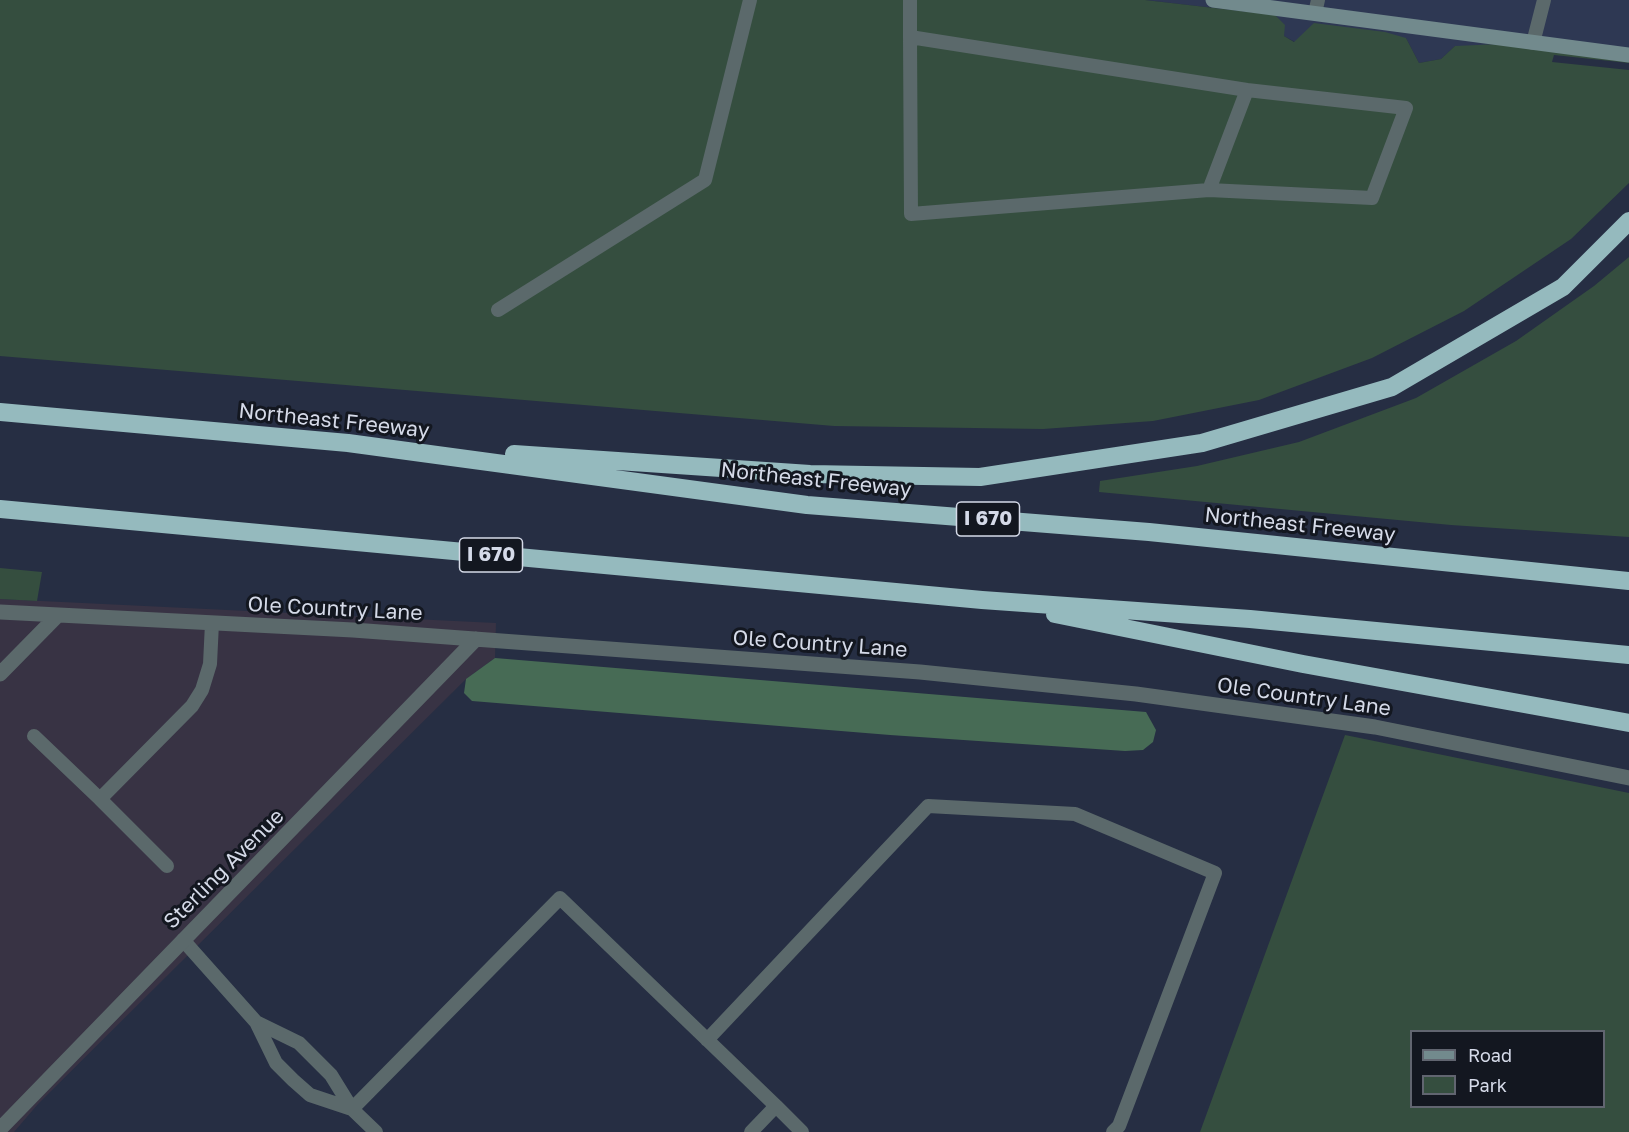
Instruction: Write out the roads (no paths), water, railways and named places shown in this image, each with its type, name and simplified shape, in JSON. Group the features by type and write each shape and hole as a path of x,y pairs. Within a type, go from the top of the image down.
{"highway":[{"path":"348,443 810,474 980,477 1202,443 1392,387 1563,287 1629,221"},
{"name":"Northeast Freeway","path":"0,412 348,443 807,505 1149,532 1629,581"},
{"name":"I 670","path":"0,509 982,600 1250,619 1629,655"},
{"path":"982,600 1303,664 1629,723"}],"main road":[{"path":"1213,0 1317,6 1533,43 1629,55"}],"street":[{"name":"Ole Country Lane","path":"0,612 477,639 920,672 1136,694 1375,727 1629,778"},
{"path":"0,674 57,616"},
{"name":"Sterling Avenue","path":"0,1129 477,639"}],"lane":[{"path":"498,310 705,180 750,0"},
{"path":"910,0 910,38 911,214 1209,190 1372,198 1406,108 1247,90 910,38"},
{"path":"1533,43 1544,0"},
{"path":"1209,190 1247,90"},
{"path":"100,799 192,706 202,690 210,664 212,623"},
{"path":"34,736 167,866"},
{"path":"707,1040 928,806 1075,814 1215,873 1119,1126 1113,1132"},
{"path":"352,1109 560,898 802,1132"},
{"path":"183,940 256,1022 276,1063 310,1095 352,1109"},
{"path":"256,1022 299,1043 332,1075 352,1109 376,1132"},
{"path":"751,1132 776,1106"}]}
